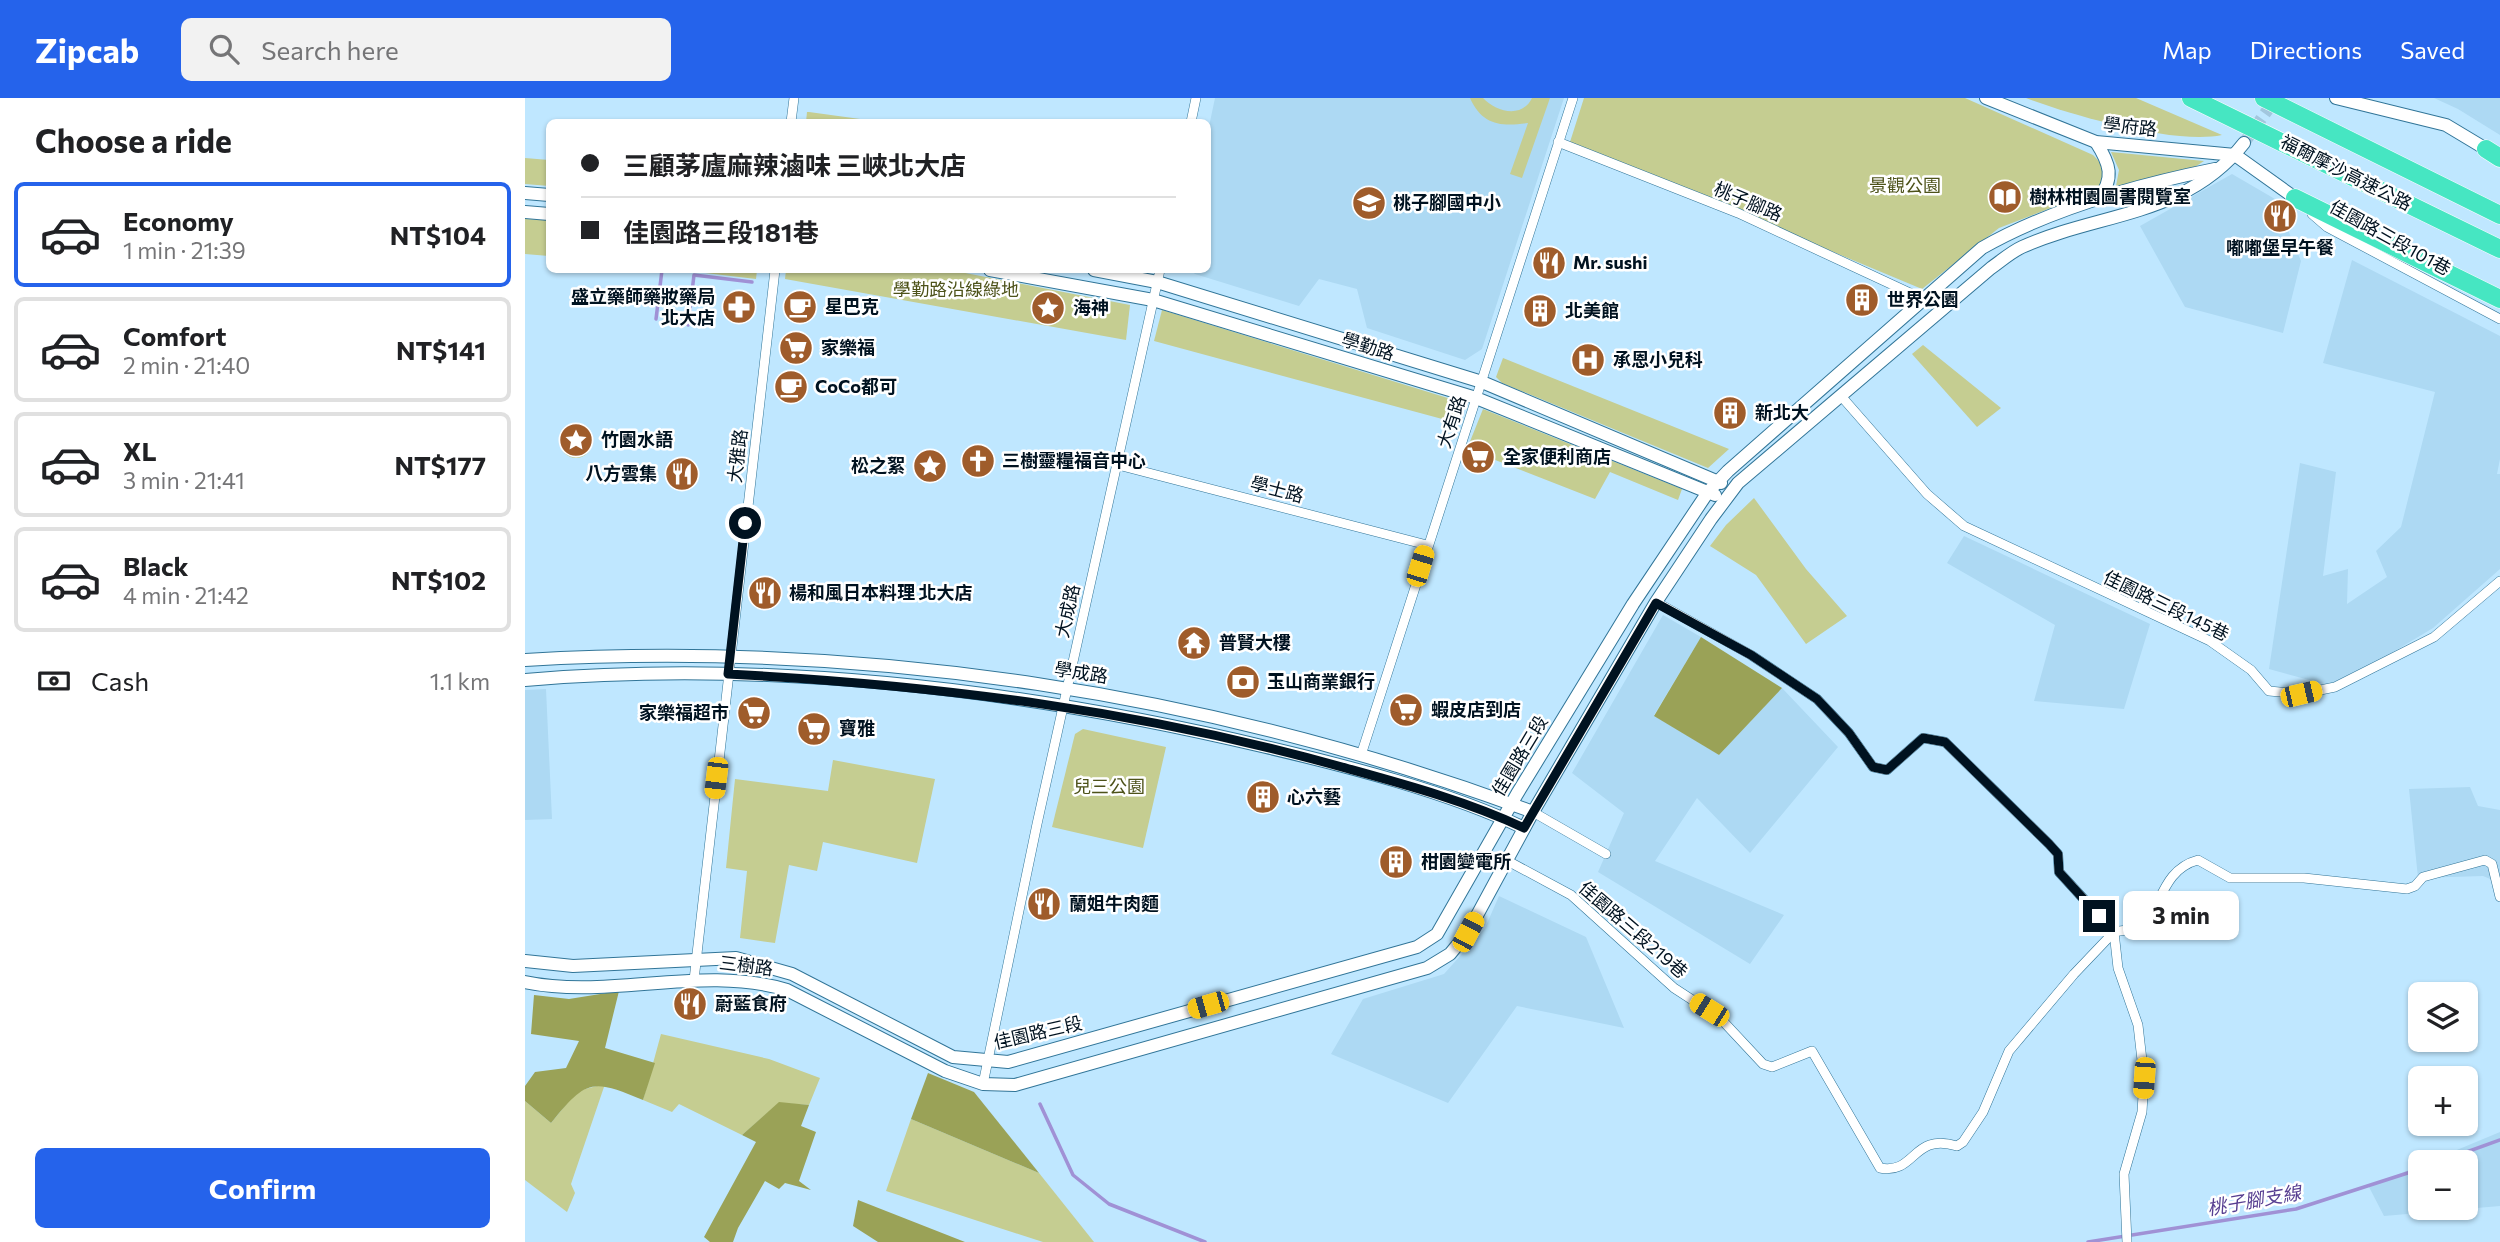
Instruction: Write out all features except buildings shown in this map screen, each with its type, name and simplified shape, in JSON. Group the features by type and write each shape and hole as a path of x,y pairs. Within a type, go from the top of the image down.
{"highway":[{"name":"福爾摩沙高速公路","path":"2191,98 2500,249"},
{"name":"福爾摩沙高速公路","path":"2264,98 2500,215"},
{"path":"2295,198 2500,299"},
{"path":"2403,202 2500,258"}],"street":[{"path":"791,119 794,98"},
{"path":"1192,119 1196,98"},
{"name":"大有路","path":"1361,755 1573,98"},
{"name":"學府路","path":"1986,98 2096,142 2235,155"},
{"path":"2336,98 2447,125 2495,154"},
{"name":"桃子腳路","path":"1558,142 1738,213 1923,299"},
{"path":"2096,142 2109,163 2111,177 2108,188 2098,201"},
{"name":"佳園路三段","path":"983,1084 1015,1084 1076,1069 1427,968 1450,954 1468,932 1533,812 1656,603 1728,495 1991,268 2022,247 2182,195 2235,155 2244,143"},
{"name":"佳園路三段101巷","path":"2235,155 2295,198 2327,227 2500,319"},
{"name":"佳園路三段","path":"525,961 573,966 736,958 792,974 953,1057 1008,1062 1417,947 1437,934 1511,804 1633,604 1717,480 1982,248 2027,223 2176,177 2219,168"},
{"path":"525,193 546,195"},
{"path":"525,212 546,214"},
{"name":"大雅路","path":"694,980 775,273"},
{"name":"學勤路","path":"1005,273 1153,300 1476,398 1708,492 1728,495"},
{"name":"學勤路","path":"1126,273 1159,276 1482,382 1717,480 1728,495"},
{"name":"大成路","path":"983,1084 1063,706 1159,276"},
{"name":"佳園路三段145巷","path":"1841,396 1927,494 1963,526 2210,641 2251,670 2269,691 2301,694 2335,687 2434,637 2500,581"},
{"name":"學士路","path":"1118,465 1427,545"},
{"path":"1656,603 1751,655 1817,699 1849,733 1873,767 1887,770 1923,738 1945,742 2058,854 2059,872 2069,886 2114,932 2118,968 2138,1025 2144,1078 2142,1112 2124,1174 2127,1242"},
{"name":"學成路","path":"525,660 730,655 894,666 1067,688 1159,705 1361,755 1533,812 1606,854"},
{"name":"學成路","path":"525,680 577,676 728,674 859,682 1063,706 1153,721 1313,758 1504,818 1524,828"},
{"name":"佳園路三段219巷","path":"1506,860 1570,895 1674,988 1720,1018 1763,1064 1772,1067 1812,1051 1880,1168 1889,1170 1897,1169 1930,1143 1941,1141 1957,1146 1963,1142 1983,1112 2009,1051 2074,974 2114,932"},
{"path":"2114,932 2140,927 2147,921 2161,891 2186,863 2198,860 2230,878 2304,878 2407,890 2415,887 2423,877 2485,860 2492,864 2500,897"},
{"name":"三樹路","path":"525,982 560,987 744,980 787,990 944,1071 983,1084"}],"shaded area":[{"name":"桃子腳國中小","path":"1215,98 1564,98 1482,349 1465,360 1367,328 1357,289 1319,279 1299,306 1194,273 1211,273 1211,119"},
{"path":"2434,98 2500,98 2500,135 2458,109"},
{"path":"2232,174 2275,199 2301,261 2283,333 2185,307 2140,226"},
{"path":"2352,260 2500,336 2500,459 2497,474 2500,474 2500,569 2433,628 2335,687 2269,669 2300,463 2336,472 2323,576 2348,569 2347,604 2387,577 2376,551 2401,527 2435,392 2323,363"},
{"path":"1964,536 2150,624 2124,709 2034,701 2055,625 1947,563"},
{"path":"1663,615 1701,637 1654,715 1719,755 1782,688 1838,747 1750,853 1697,798 1655,861 1784,915 1750,964 1598,872 1624,813 1572,773"},
{"path":"546,689 552,819 525,820 525,690"},
{"path":"2470,787 2478,806 2500,810 2500,883 2483,876 2418,878 2409,789"},
{"path":"1499,896 1586,937 1624,1028 1517,1006 1448,1103 1331,1054 1363,999 1444,974 1485,928"},
{"path":"2500,1132 2500,1206 2478,1208 2478,1150 2457,1150"},
{"path":"2408,1170 2408,1214 2384,1216 2369,1187"}],"green space":[{"path":"1470,98 1483,98 1502,110 1516,111 1528,105 1532,98 1550,98 1522,178 1510,174 1528,123 1509,125 1493,122 1480,114"},
{"name":"景觀公園","path":"1584,98 1965,98 2093,155 2103,168 2104,178 2095,191 1999,228 1922,289 1570,142"},
{"path":"2026,98 2136,98 2222,135 2178,136 2123,127"},
{"path":"809,112 860,119 806,119"},
{"path":"2111,152 2204,161 2175,180 2116,186 2119,170"},
{"path":"525,158 546,160 546,186 525,184"},
{"path":"525,219 546,220 546,256 525,254"},
{"path":"705,273 757,273 756,279"},
{"name":"學勤路沿線綠地","path":"786,273 965,273 1130,305 1126,340 785,279"},
{"path":"1162,310 1464,403 1457,423 1154,341"},
{"path":"1923,345 2001,408 1977,427 1912,354"},
{"path":"1503,358 1729,449 1708,468 1502,383 1496,377"},
{"path":"1483,409 1682,489 1678,500 1610,472 1595,499 1467,449"},
{"path":"576,426 587,431 592,442 587,453 576,458 565,453 560,442 565,431"},
{"path":"1754,498 1806,569 1847,616 1806,644 1756,575 1710,546 1726,525"},
{"path":"1701,637 1782,688 1719,755 1654,716"},
{"name":"兒三公園","path":"1083,729 1166,747 1143,848 1052,827 1075,734"},
{"path":"833,760 935,779 917,863 823,842 817,871 789,865 775,943 740,938 747,871 726,868 735,779 828,791"},
{"path":"619,991 605,1048 655,1063 643,1100 612,1088 591,1087 573,1098 551,1123 525,1101 525,1086 535,1072 566,1068 579,1041 531,1034 534,995 569,999"},
{"path":"661,1034 769,1059 820,1078 809,1105 779,1103 742,1135 679,1104 672,1112 643,1100"},
{"path":"928,1073 974,1092 1039,1173 911,1119"},
{"path":"605,1084 571,1184 575,1193 567,1212 525,1180 525,1101 551,1123 577,1091"},
{"path":"779,1102 809,1105 801,1126 816,1132 799,1181 811,1190 785,1183 779,1189 765,1181 733,1242 710,1242 704,1237 756,1142 742,1135"},
{"path":"911,1119 1039,1173 1094,1242 1043,1242 886,1191"},
{"path":"858,1200 965,1242 878,1242 853,1226"}],"waterway":[{"path":"656,319 662,273"},
{"path":"688,325 694,275 752,282"},
{"name":"桃子腳支線","path":"1040,1104 1073,1175 1109,1204 1205,1242"},
{"name":"桃子腳支線","path":"2472,1150 2500,1140"},
{"name":"桃子腳支線","path":"2088,1242 2296,1209 2408,1173"}],"tunnel":[{"path":"2244,143 2276,98"}],"place":[{"name":"樹林柑園圖書閱覽室","path":"2005,197"},
{"name":"桃子腳國中小","path":"1369,203"},
{"name":"嘟嘟堡早午餐","path":"2280,216"},
{"name":"Mr. sushi","path":"1549,263"},
{"name":"世界公園","path":"1862,300"},
{"name":"盛立藥師藥妝藥局 北大店","path":"739,307"},
{"name":"星巴克","path":"800,307"},
{"name":"海神","path":"1048,308"},
{"name":"北美館","path":"1540,311"},
{"name":"家樂福","path":"796,348"},
{"name":"承恩小兒科","path":"1588,360"},
{"name":"CoCo都可","path":"791,387"},
{"name":"新北大","path":"1730,413"},
{"name":"竹園水語","path":"576,440"},
{"name":"全家便利商店","path":"1478,457"},
{"name":"三樹靈糧福音中心","path":"978,461"},
{"name":"松之絮","path":"930,466"},
{"name":"八方雲集","path":"682,474"},
{"name":"楊和風日本料理 北大店","path":"765,593"},
{"name":"普賢大樓","path":"1194,643"},
{"name":"玉山商業銀行","path":"1243,682"},
{"name":"蝦皮店到店","path":"1406,710"},
{"name":"家樂福超市","path":"754,713"},
{"name":"寶雅","path":"814,729"},
{"name":"心六藝","path":"1263,797"},
{"name":"柑園變電所","path":"1396,862"},
{"name":"蘭姐牛肉麵","path":"1044,904"},
{"name":"蔚藍食府","path":"690,1004"}],"route":[{"path":"745,523 728,674 859,682 1034,702 1143,719 1313,758 1504,818 1524,828 1656,603 1751,655 1817,699 1849,733 1873,767 1887,770 1915,742 1923,738 1930,737 1945,742 2058,854 2059,872 2099,916"}]}
